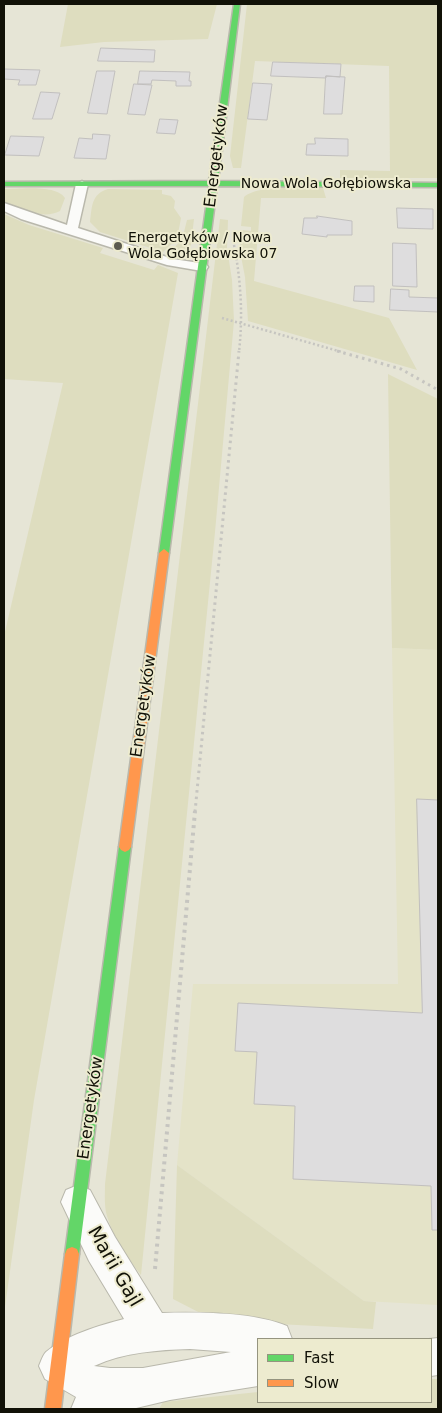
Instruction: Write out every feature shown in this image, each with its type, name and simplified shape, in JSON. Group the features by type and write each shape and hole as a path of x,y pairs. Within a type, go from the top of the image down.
{"main road":[{"name":"Energetyków","path":"53,1409 78,1202 237,4"},
{"name":"Nowa Wola Gołębiowska","path":"4,184 438,185"}],"street":[{"name":"Marii Gajl","path":"78,1202 102,1249 152,1331"},
{"path":"146,1387 111,1389 76,1379 58,1366 76,1354 107,1342 152,1331 230,1333 267,1338"},
{"path":"90,1409 99,1402 118,1394 197,1376 257,1367"}],"lane":[{"path":"72,230 82,184"},
{"path":"4,207 25,216 171,262 202,267"}],"path":[{"path":"155,1272 209,654 242,323 240,274 233,247 235,241"},
{"path":"197,313 242,323 401,369 438,390"}],"shaded area":[{"path":"68,4 217,4 208,39 104,42 60,47"},
{"path":"247,4 438,4 438,178 340,178 340,170 390,171 389,66 255,61 241,168 233,168 230,156"},
{"path":"323,188 326,198 261,198 254,281 389,318 417,370 248,321 245,277 240,251 241,230 251,231 251,227 241,226 244,197 260,190"},
{"path":"4,189 46,189 61,194 65,198 60,211 39,214 4,203"},
{"path":"108,189 162,190 162,194 171,196 175,201 174,208 181,218 177,239 163,252 100,232 90,222 92,206 98,194"},
{"path":"4,214 29,225 103,248 100,253 154,270 158,265 178,273 34,1100 4,1314 4,636 63,383 4,379"},
{"path":"194,219 191,245 188,249 168,253 182,240 187,220"},
{"path":"220,219 228,220 227,248 232,280 234,321 215,532 141,1275 113,1232 105,1208 105,1184"},
{"path":"388,374 438,399 438,650 392,648"},
{"path":"392,648 438,650 438,1305 364,1301 177,1165 193,984 398,984"},
{"path":"177,1165 364,1301 376,1302 373,1329 278,1324 208,1317 173,1299"},
{"path":"432,1379 438,1379 438,1409 159,1409 163,1402 257,1392 257,1403 432,1403"}],"building":[{"path":"101,48 155,50 154,62 98,61"},
{"path":"273,62 341,64 340,77 271,76"},
{"path":"4,69 40,70 36,85 18,85 20,80 4,79"},
{"path":"97,71 115,71 107,114 88,113"},
{"path":"140,71 190,72 189,81 191,81 191,86 176,86 176,81 152,80 151,84 138,84"},
{"path":"326,76 345,77 342,114 324,114"},
{"path":"253,83 272,84 267,120 248,119"},
{"path":"134,84 152,85 145,115 128,114"},
{"path":"41,92 60,93 52,119 33,119"},
{"path":"160,119 178,120 175,134 157,133"},
{"path":"93,134 110,135 106,159 74,158 79,138 92,139"},
{"path":"11,136 44,137 39,156 5,155"},
{"path":"315,138 348,139 348,156 306,155 307,144 315,144"},
{"path":"397,208 433,209 433,229 398,228"},
{"path":"317,216 352,221 352,235 327,235 327,237 302,234 304,218 317,218"},
{"path":"393,243 416,244 417,287 393,286"},
{"path":"355,286 374,286 374,302 354,301"},
{"path":"391,289 409,290 409,297 438,298 438,312 390,310"},
{"path":"417,799 438,800 438,1230 432,1230 431,1186 293,1179 295,1106 254,1104 257,1052 235,1051 238,1003 422,1013"}],"traffic: fast":[{"path":"164,553 237,4"},
{"path":"4,184 260,183 438,185"},
{"path":"72,1254 125,847"}],"traffic: slow":[{"path":"125,847 164,553"},
{"path":"53,1409 72,1254"}],"place":[{"name":"Energetyków / Nowa Wola Gołębiowska 07","path":"118,246"}]}
